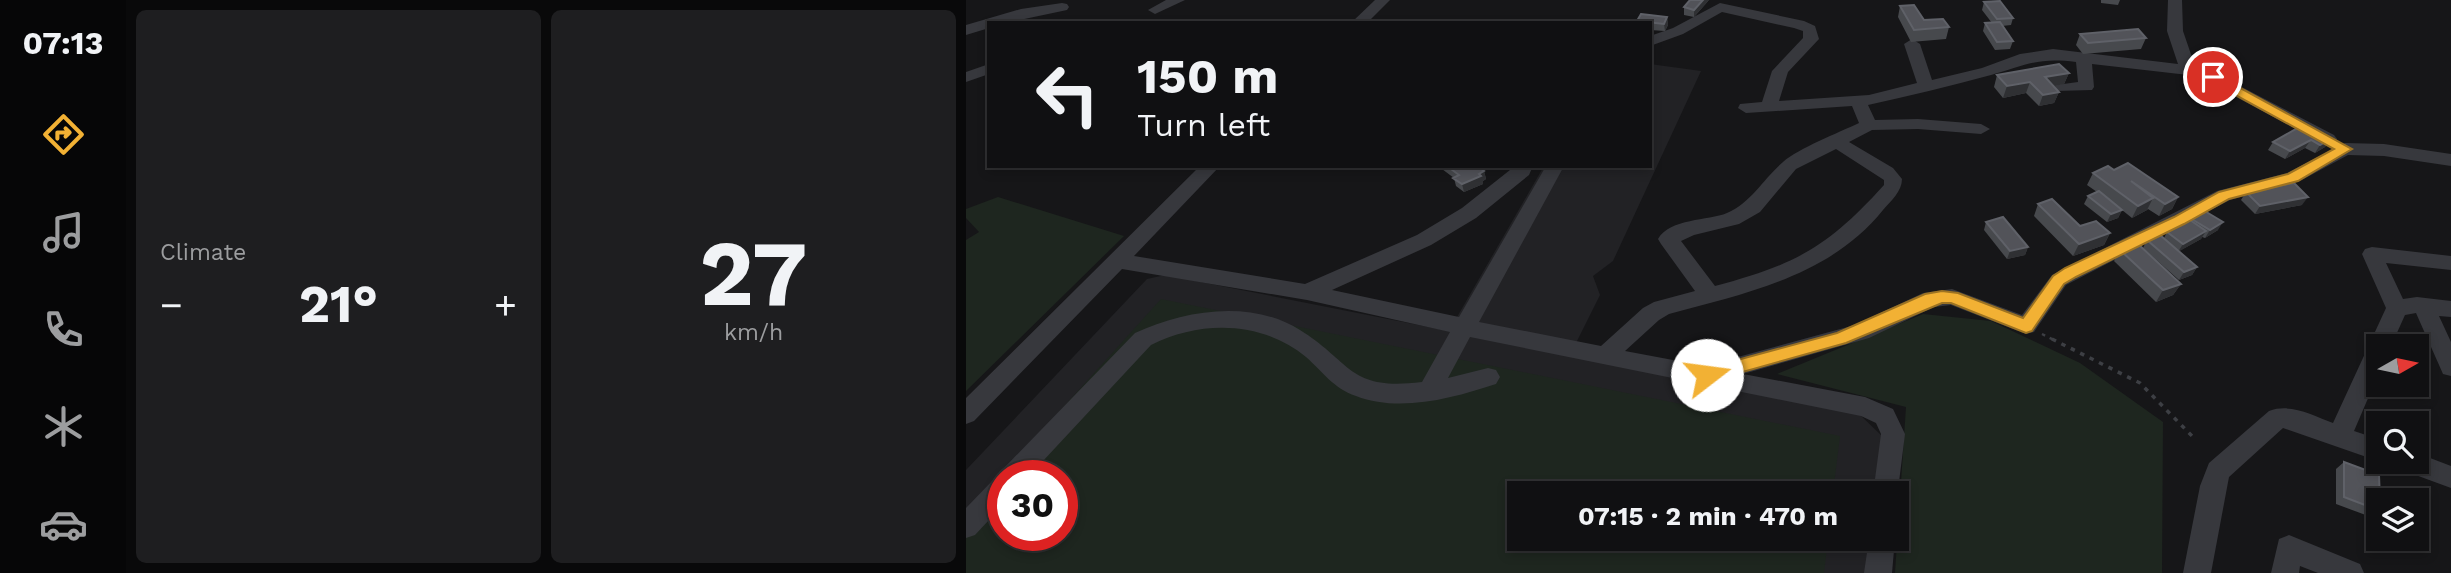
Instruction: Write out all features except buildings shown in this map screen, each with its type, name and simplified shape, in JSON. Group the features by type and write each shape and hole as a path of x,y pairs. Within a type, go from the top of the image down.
{"street":[{"path":"966,15 1036,0"},
{"path":"1153,11 1178,0"},
{"path":"1360,21 1383,0"},
{"path":"2173,0 2175,31 2188,69"},
{"path":"1052,21 1066,3"},
{"path":"995,21 1066,3"},
{"path":"1652,40 1678,31 1720,6 1799,24 1810,29 1811,38 1780,71 1769,106"},
{"path":"966,30 987,24"},
{"path":"1912,44 1926,86"},
{"path":"1746,108 1858,102 1987,71 2022,52 2053,54 2188,69 2225,83 2345,149 2384,150 2451,160"},
{"path":"2062,88 2086,87 2084,57"},
{"path":"966,77 987,69"},
{"path":"1858,102 1869,125"},
{"path":"1710,295 1668,239 1689,229 1732,219 1753,207 1790,165 1869,125 1918,124 1981,129"},
{"path":"1605,356 1651,314 1662,308 1781,274 1815,258 1859,226 1893,186 1893,179 1887,172 1835,141"},
{"path":"1707,375 1851,335 1931,299 1942,297 1952,297 2026,326 2059,280 2071,272 2179,220 2224,195 2293,177 2345,149"},
{"path":"966,414 1209,168"},
{"path":"1307,292 1424,240 1469,212 1524,168"},
{"path":"1428,392 1554,168"},
{"path":"2397,308 2372,254 2451,263"},
{"path":"1118,261 1307,292 1605,356 1865,407 1885,416 1893,434 1888,481"},
{"path":"2340,435 2397,308 2406,305 2451,309"},
{"path":"2424,306 2451,367"},
{"path":"1028,460 1143,340 1159,330 1177,325 1223,321 1259,323 1284,331 1313,351 1347,382 1368,390 1428,392 1457,387 1488,377"},
{"path":"2197,573 2213,486 2221,465 2277,418 2288,417 2366,445"},
{"path":"2429,469 2451,477"},
{"path":"966,526 987,504"},
{"path":"2286,573 2289,548 2350,573"},
{"path":"1878,573 1881,551"}],"path":[{"path":"2026,326 2140,383 2195,439"}],"shaded area":[{"path":"1652,64 1701,71 1613,261 1593,276 1600,295 1570,355 1857,412 1882,436 1876,481 1507,481 1507,551 1869,551 1866,573 966,573 966,470 1147,279 1165,275 1449,331 1543,168 1652,168"},
{"path":"998,197 1124,236 966,391 966,240 979,232 966,218 966,209"},
{"path":"1161,299 1840,436 1834,481 1507,481 1507,551 1827,551 1824,573 966,573 966,515 987,492 987,551 1078,551 1078,460 1016,460"},
{"path":"1923,314 1991,321 2080,363 2163,422 2162,573 1895,573 1896,551 1909,551 1909,481 1901,481 1906,407 1777,374"}],"route":[{"path":"1707,375 1861,332 1931,299 1942,297 1952,297 2026,326 2059,280 2071,272 2179,220 2224,195 2241,188 2293,177 2345,149 2213,77"}]}
